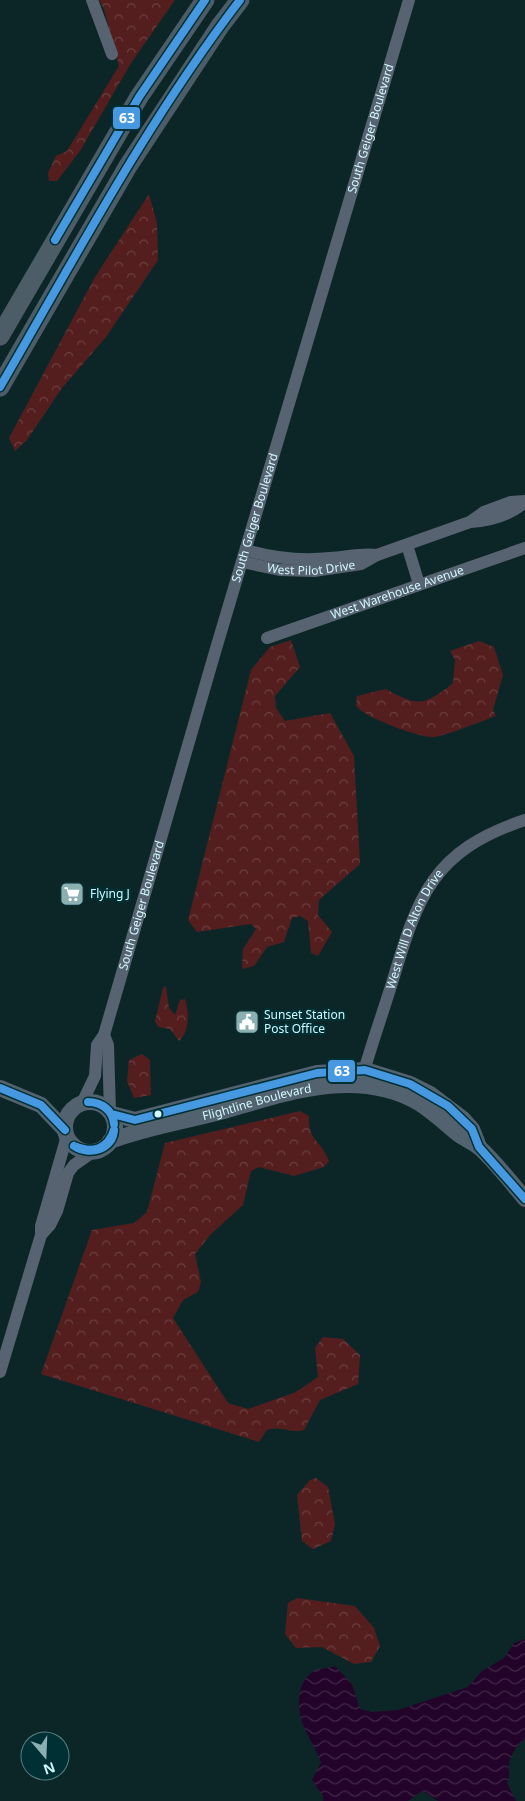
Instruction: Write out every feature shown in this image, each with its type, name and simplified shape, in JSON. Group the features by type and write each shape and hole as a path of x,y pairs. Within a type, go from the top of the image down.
{"highway":[{"path":"0,336 119,130 205,0"},
{"path":"0,388 119,182 220,26 240,0"}],"main road":[{"name":"Flightline Boulevard","path":"111,1113 135,1120 317,1073 410,1084 430,1094 463,1119 472,1130 479,1147 525,1199"},
{"name":"Flightline Boulevard","path":"110,1141 142,1130 185,1121 296,1091 363,1078"},
{"path":"0,1088 40,1105 98,1103 111,1113 115,1127 110,1141 105,1147 94,1151 80,1150 72,1145 66,1133 40,1105"},
{"path":"66,1133 65,1121 78,1105"}],"street":[{"path":"92,0 112,54"},
{"name":"South Geiger Boulevard","path":"78,1105 95,1076 97,1045 104,1035 409,0"},
{"name":"West Pilot Drive","path":"244,556 280,570 314,571 361,564 377,555 470,522 493,509 511,502 525,502"},
{"path":"407,544 420,584"},
{"name":"West Warehouse Avenue","path":"268,638 525,548"},
{"name":"West Will D Alton Drive","path":"363,1078 410,921 423,894 442,868 471,843 525,820"},
{"name":"South Geiger Boulevard","path":"104,1035 108,1045 111,1113"},
{"path":"0,1372 41,1235 41,1226 66,1133"},
{"path":"41,1235 50,1226 57,1211 68,1173 74,1165 94,1151"}],"green space":[{"path":"99,0 175,0 131,63 80,151 57,181 49,181 48,173 56,156 67,151 119,66 104,9"},
{"path":"149,194 157,223 158,260 106,337 62,388 27,440 15,451 9,438 95,277"},
{"path":"291,640 300,667 275,696 276,708 285,721 330,713 354,756 360,864 319,900 318,915 332,932 318,956 311,953 308,921 300,916 292,918 284,942 267,947 254,966 242,969 243,949 256,929 251,924 197,932 188,920 251,670 270,647"},
{"path":"479,641 494,647 503,675 493,710 496,716 434,737 392,726 369,716 356,706 357,696 386,689 414,701 427,700 435,696 453,683 455,660 450,651"},
{"path":"166,986 169,1008 175,1015 180,1000 185,999 188,1015 187,1027 179,1041 170,1029 158,1027 155,1021 163,988"},
{"path":"142,1054 150,1060 151,1095 134,1098 127,1081 129,1060"},
{"path":"300,1111 309,1116 310,1130 329,1161 324,1167 294,1176 259,1167 251,1171 243,1205 211,1234 195,1254 201,1282 198,1292 183,1300 173,1318 228,1403 248,1409 296,1392 318,1377 315,1348 323,1337 343,1339 360,1355 358,1384 320,1400 304,1430 294,1431 278,1428 267,1430 259,1442 41,1374 92,1230 134,1223 147,1212 165,1143"},
{"path":"316,1478 328,1487 335,1524 331,1541 313,1549 302,1541 297,1495 310,1480"},
{"path":"297,1598 355,1606 374,1628 380,1646 371,1662 354,1664 322,1647 296,1648 285,1634 288,1603"}],"water":[{"path":"525,1639 525,1738 510,1759 507,1783 516,1801 438,1801 423,1791 408,1801 323,1801 323,1796 312,1780 321,1762 301,1720 299,1703 301,1687 309,1674 318,1669 335,1666 352,1684 360,1709 372,1712 398,1710 468,1687 482,1671 504,1658 514,1643"}],"transit line":[{"name":"63","path":"55,240 139,97 205,0"},
{"name":"63","path":"0,387 114,189 174,93 240,0"},
{"name":"63","path":"112,1114 135,1120 317,1073 365,1070 410,1084 448,1106 472,1129 479,1147 525,1199"},
{"name":"63","path":"0,1088 41,1105 65,1130"},
{"name":"63","path":"88,1102 97,1103 106,1108 114,1124"},
{"name":"63","path":"74,1146 87,1150 99,1148 108,1142 114,1130"},
{"name":"63","path":"74,1146 86,1151 99,1149 105,1146 113,1137 114,1130"}],"place":[{"name":"Flying J","path":"72,894"},
{"name":"Sunset Station Post Office","path":"247,1022"}]}
